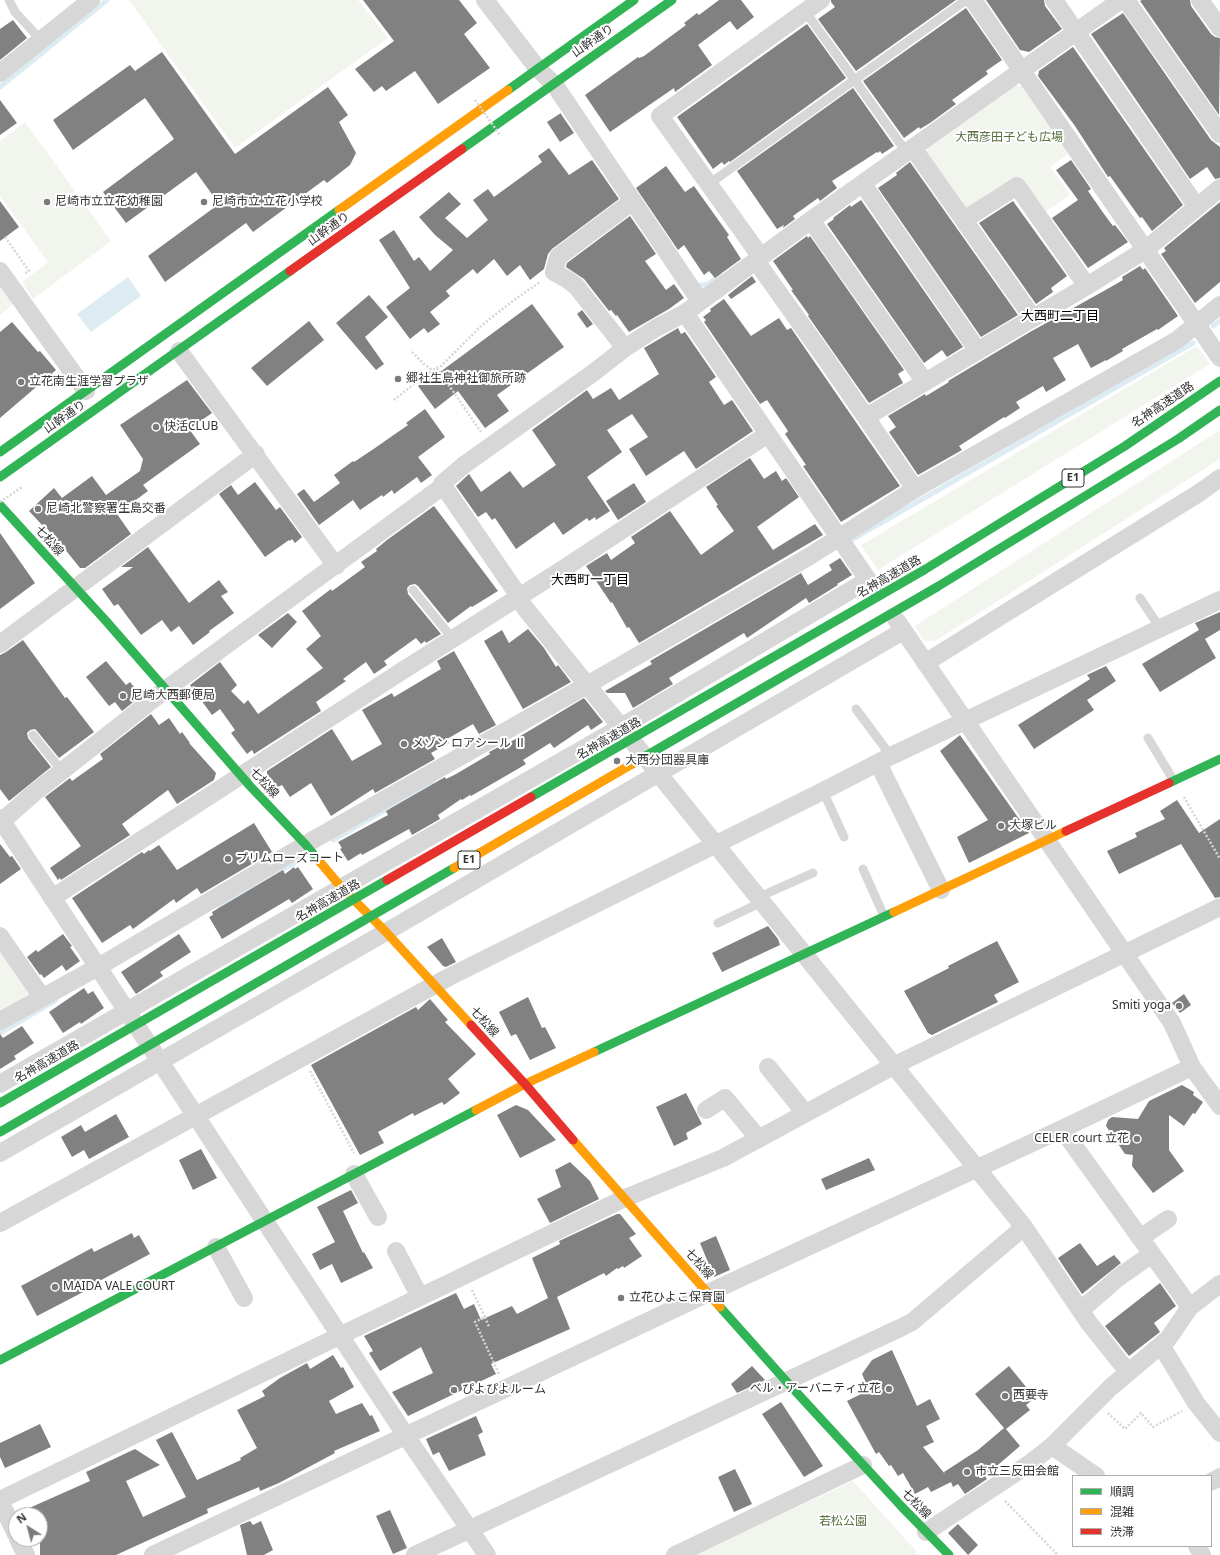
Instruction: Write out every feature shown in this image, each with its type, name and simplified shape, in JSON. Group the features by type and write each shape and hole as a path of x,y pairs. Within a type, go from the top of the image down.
{"main road":[{"name":"山幹通り","path":"0,452 634,0"},
{"name":"山幹通り","path":"0,477 672,0"},
{"name":"名神高速道路","path":"0,1103 924,570 1125,446 1220,381"},
{"name":"E1","path":"0,1132 938,587 1171,443 1220,410"},
{"name":"七松線","path":"0,503 341,887 386,932 525,1084 786,1381 948,1555"},
{"path":"0,1360 525,1084 1220,759"}],"street":[{"path":"0,73 91,0"},
{"path":"485,0 538,69 554,84 700,301"},
{"path":"821,0 660,116 709,184 758,259 915,489"},
{"path":"973,0 1220,358"},
{"path":"1054,0 1197,207"},
{"path":"486,1555 1,821 34,793 165,690 439,489 442,484 464,464 594,373 625,348 685,313 811,220 1121,0"},
{"path":"1126,0 1220,134"},
{"path":"1200,0 1220,28"},
{"path":"910,150 964,220 1033,318"},
{"path":"863,184 978,350"},
{"path":"964,220 1017,186 1087,286"},
{"path":"866,417 1145,250 1220,188"},
{"path":"625,348 576,286 554,272 558,257 633,202"},
{"path":"811,220 925,382"},
{"path":"5,278 86,391"},
{"path":"0,1021 98,967 810,556 915,489 1177,340 1220,305"},
{"path":"685,313 1172,1023 1192,1067 1220,1106"},
{"path":"179,351 246,444 256,454 336,566"},
{"path":"52,898 519,597 768,434"},
{"path":"0,644 256,454"},
{"path":"925,663 1199,493 1220,478"},
{"path":"442,484 525,608 1024,1227 1089,1323 1128,1372"},
{"path":"0,1084 621,727 868,580"},
{"path":"0,1223 487,958 715,844 823,792 884,759 1220,600"},
{"path":"0,1153 386,932 903,631"},
{"path":"884,759 941,890"},
{"path":"8,1517 0,1500 625,1198 707,1166 893,1066 1124,952 1220,907"},
{"path":"0,936 42,997"},
{"path":"768,1067 805,1114"},
{"path":"153,1555 708,1293 1192,1067"},
{"path":"706,1110 725,1098 759,1139"},
{"path":"1062,1129 1190,1307"},
{"path":"358,1172 378,1217"},
{"path":"1140,1238 1168,1219"},
{"path":"415,1555 912,1322 1024,1227"},
{"path":"216,1247 244,1298"},
{"path":"396,1251 420,1297"},
{"path":"1081,1310 1120,1277 1152,1254"},
{"path":"926,1532 1029,1464 1052,1446 1128,1372 1168,1339 1190,1307 1220,1284"},
{"path":"1161,1345 1196,1404 1220,1433"},
{"path":"1052,1446 1095,1475"},
{"path":"675,1555 863,1465"}],"lane":[{"path":"9,0 15,12 41,40"},
{"path":"709,184 966,0"},
{"path":"805,11 855,80 910,150"},
{"path":"413,590 453,639"},
{"path":"1140,598 1160,628"},
{"path":"856,709 884,759"},
{"path":"33,735 62,771"},
{"path":"1148,738 1174,781"},
{"path":"823,792 844,837"},
{"path":"863,869 884,916"},
{"path":"718,923 760,899 813,873"}],"path":[{"path":"475,100 500,135"},
{"path":"5,237 29,271 5,278"},
{"path":"394,400 432,370 440,367 481,326 514,300 554,272"},
{"path":"412,352 432,370"},
{"path":"437,368 490,446"},
{"path":"0,503 22,487"},
{"path":"1174,781 1220,859"},
{"path":"303,1057 358,1172"},
{"path":"465,1275 489,1326"},
{"path":"484,1317 475,1322 506,1389"},
{"path":"1096,1402 1125,1429 1141,1413 1153,1427 1196,1404"},
{"path":"992,1488 1058,1555"}],"green space":[{"path":"129,0 358,0 388,38 235,148"},
{"name":"大西彦田子ども広場","path":"1013,86 1021,86 1068,154 1050,167 1070,195 1045,212 1020,178 1015,177 967,208 961,207 925,154 928,147"},
{"name":"尼崎市立立花幼稚園","path":"25,122 111,241 33,299 22,282 48,262 0,196 0,141"},
{"path":"0,286 14,303 0,315"},
{"path":"1197,346 1210,364 878,570 861,545"},
{"path":"1220,430 1220,459 935,641 924,641 915,626"},
{"path":"0,948 32,994 0,1013"},
{"name":"若松公園","path":"853,1481 917,1552 916,1555 694,1555"}],"shaded area":[{"path":"128,277 141,296 91,332 77,314"}],"building":[{"path":"363,0 459,0 477,23 464,34 490,68 438,104 415,71 386,91 382,86 374,92 355,69 394,41"},
{"path":"719,0 741,0 754,17 737,30 730,21 698,45 712,65 675,92 674,88 610,132 585,95 638,57 644,56 686,25 684,23 697,13 699,15"},
{"path":"831,0 956,0 856,71 818,19 835,7"},
{"path":"986,0 1044,0 1045,6 1062,29 1029,52 1020,50"},
{"path":"1190,0 1191,6 1211,34 1220,38 1219,115 1140,1"},
{"path":"966,8 1002,60 986,71 988,74 952,100 956,104 930,123 920,129 919,127 904,138 863,81"},
{"path":"1123,13 1211,140 1220,147 1220,178 1215,179 1207,167 1190,179 1091,34"},
{"path":"13,20 27,38 0,60 0,29"},
{"path":"807,24 846,78 730,162 729,161 724,165 722,162 713,169 677,117"},
{"path":"1073,47 1183,205 1152,231 1142,217 1140,218 1110,176 1108,177 1075,126 1038,76 1039,71"},
{"path":"162,52 235,154 328,87 348,115 339,122 356,153 350,165 327,183 324,180 253,232 246,223 165,282 148,256 219,204 196,172 126,223 103,192 174,139 145,98 73,150 53,120 130,65 135,71"},
{"path":"853,88 894,146 882,154 880,151 878,153 877,152 832,181 837,188 820,201 818,198 793,216 795,219 783,228 784,225 777,229 737,171"},
{"path":"0,100 17,123 0,135"},
{"path":"561,114 574,133 560,142 547,122"},
{"path":"549,148 569,175 592,160 619,199 552,249 548,254 544,269 530,280 520,265 507,276 494,259 477,274 473,269 446,291 450,296 430,312 440,324 428,333 424,328 410,339 386,307 410,288 379,240 394,230 414,261 419,257 430,271 453,250 435,235 419,217 449,192 461,204 445,218 467,238 488,220 473,200 488,189 494,197 542,162 538,156"},
{"path":"1071,160 1091,189 1088,191 1113,226 1115,225 1128,242 1088,268 1052,218 1078,200 1056,170"},
{"path":"910,162 1018,315 981,337 878,188 897,175 896,173"},
{"path":"666,166 685,192 694,186 729,235 727,237 741,259 715,278 709,271 704,275 684,245 678,250 636,188"},
{"path":"861,200 963,347 947,357 942,350 924,363 827,224 850,205 851,207"},
{"path":"0,201 19,227 0,241"},
{"path":"1013,201 1067,276 1051,288 1053,292 1036,304 979,223"},
{"path":"1220,202 1220,282 1195,303 1161,254 1166,251 1164,248"},
{"path":"630,216 656,254 645,261 666,290 674,284 684,298 669,309 629,332 617,315 616,316 611,310 609,311 584,279 566,267 567,263"},
{"path":"807,236 808,238 810,236 904,370 898,374 903,383 869,403 808,316 809,315 773,261"},
{"path":"1140,266 1143,270 1145,268 1178,316 1158,330 1157,329 1122,349 1123,351 1091,368 1078,344 1053,358 1066,380 1046,392 1043,386 1016,402 1020,408 959,446 962,450 918,475 889,432 896,427 888,416 925,394 926,396 949,382 948,381 1030,332 1123,280 1122,277"},
{"path":"752,276 756,282 731,299 728,295"},
{"path":"369,295 388,317 365,337 384,364 376,370 336,323"},
{"path":"724,299 751,336 779,318 787,330 791,328 900,486 841,522 803,466 806,465 785,434 788,431 767,400 760,404 704,322 706,320 703,317 711,311 710,309"},
{"path":"532,304 564,347 497,395 509,411 485,428 458,391 435,409 418,386 434,373 436,375"},
{"path":"582,310 593,324 587,328 577,314"},
{"path":"309,321 324,340 267,386 251,368"},
{"name":"立花南生涯学習プラザ","path":"12,322 56,370 0,418 0,332"},
{"path":"678,328 681,334 685,332 716,377 709,382 724,405 732,400 753,431 696,469 684,451 646,476 629,449 648,437 632,414 607,430 622,452 587,477 610,511 596,520 595,517 589,521 587,518 563,535 554,522 516,549 495,518 492,520 486,512 478,517 456,486 469,474 481,492 510,471 523,488 556,465 532,430 587,390 593,399 611,388 619,400 659,374 644,348"},
{"path":"187,380 212,413 189,429 200,444 143,485 148,491 117,514 131,534 85,568 80,568 64,548 62,549 44,524 42,525 29,511 54,488 62,498 92,476 106,495 140,471 143,459 120,425"},
{"path":"425,409 445,437 418,457 432,475 421,483 417,477 394,494 392,490 360,510 353,500 319,525 297,494 304,489 314,502 340,483 334,475 408,425 406,423"},
{"path":"750,458 764,479 776,471 782,481 786,478 799,497 757,527 773,550 815,524 823,535 639,643 629,627 627,628 612,602 611,603 586,566 607,553 611,560 635,543 631,537 670,511 701,555 734,531 716,506 718,505 706,487"},
{"path":"255,482 276,510 280,507 302,537 295,543 292,539 290,541 289,540 265,557 219,494 231,485 238,495"},
{"path":"634,483 646,502 618,520 606,501"},
{"path":"434,506 498,591 472,607 471,606 448,623 418,586 415,584 410,585 407,588 408,594 441,634 426,643 425,641 421,644 416,638 384,661 387,665 374,674 366,662 343,679 346,681 316,702 321,711 254,754 252,750 247,754 231,733 235,730 220,709 212,715 190,685 220,662 237,685 231,691 244,704 248,700 258,714 323,668 306,649 321,636 302,611 331,589 332,591 365,567 361,562 377,551 376,549 387,540"},
{"path":"0,533 35,583 0,609"},
{"path":"148,547 189,603 219,580 228,592 221,596 234,613 193,645 179,626 171,632 162,620 141,635 118,604 114,606 102,589 133,567 121,567"},
{"path":"840,558 852,575 809,603 806,598 747,638 744,633 669,678 673,684 633,708 625,693 607,693 605,691 652,664 650,661 801,573 808,585 832,570 829,565"},
{"path":"1220,612 1220,630 1205,639 1216,658 1160,692 1142,664 1199,630 1195,623"},
{"path":"288,613 297,622 272,648 258,635"},
{"path":"528,629 544,648 556,667 558,665 571,682 523,709 484,641 502,630 509,643"},
{"path":"23,640 65,698 67,697 94,732 59,758 35,729 30,730 27,733 28,738 51,767 9,801 0,789 0,655"},
{"path":"454,651 496,725 479,734 473,724 447,739 449,743 431,753 435,759 375,793 373,789 331,816 311,783 290,797 282,785 278,787 267,775 267,771 332,729 352,761 382,744 362,710 392,693 394,697 441,669 437,661"},
{"path":"106,661 126,685 130,682 141,696 122,711 115,702 109,706 86,677"},
{"path":"1106,666 1116,681 1087,700 1094,710 1034,749 1018,725 1090,679 1087,675"},
{"path":"584,698 603,722 591,730 588,725 554,748 550,743 523,760 526,764 471,796 470,795 462,800 461,799 438,815 440,819 412,835 409,829 348,861 340,849 342,848 338,842 388,815 386,811 445,777 446,779 456,774 490,754 489,752 506,743 507,744"},
{"path":"151,714 159,725 169,718 180,734 182,732 189,743 216,773 214,780 177,804 168,790 122,824 130,835 61,880 60,878 58,880 50,868 81,846 45,797 70,778 72,781 103,759 100,754"},
{"path":"960,735 1029,833 969,863 957,837 988,820 940,751"},
{"path":"1177,800 1199,833 1220,819 1220,897 1215,898 1181,844 1119,874 1107,851 1137,837 1135,833 1165,819 1160,811"},
{"path":"254,823 272,852 201,894 197,888 176,903 174,899 133,929 130,925 102,943 72,898 142,852 144,854 159,845 177,870"},
{"path":"0,844 10,857 12,856 21,869 0,884"},
{"path":"294,867 295,869 298,867 313,889 292,903 289,899 222,939 209,917 213,915 212,912 283,870 285,874"},
{"path":"768,926 778,939 780,945 722,972 712,953"},
{"path":"63,934 72,946 70,947 80,961 66,971 62,965 44,978 41,974 40,975 27,957 36,950 38,952"},
{"path":"179,934 191,952 160,972 163,976 136,994 121,972"},
{"path":"442,938 456,962 446,967 443,966 427,947"},
{"path":"997,941 1019,982 994,995 998,1002 932,1035 928,1033 904,991"},
{"path":"84,988 88,994 93,991 104,1008 81,1024 80,1022 63,1033 49,1012"},
{"path":"1184,994 1191,1005 1180,1013 1172,1003"},
{"path":"528,997 542,1028 545,1027 556,1048 530,1060 516,1034 511,1036 499,1012"},
{"path":"430,999 448,1020 445,1022 476,1054 448,1079 460,1093 444,1105 442,1102 414,1116 413,1113 378,1132 384,1143 360,1155 311,1065 416,1007 418,1010"},
{"path":"22,1026 34,1043 14,1056 16,1059 0,1069 0,1034 3,1038"},
{"name":"CELER court 立花","path":"1182,1085 1194,1092 1193,1095 1203,1102 1184,1126 1169,1115 1169,1150 1184,1171 1153,1193 1132,1166 1133,1155 1125,1154 1106,1126 1108,1120 1112,1117 1138,1119 1149,1101"},
{"path":"686,1093 702,1124 686,1133 688,1139 674,1146 656,1107"},
{"path":"516,1105 528,1110 556,1140 520,1158 497,1115"},
{"path":"116,1114 129,1137 89,1159 84,1150 72,1157 61,1137 81,1125 85,1132"},
{"path":"201,1149 217,1178 193,1190 179,1160"},
{"path":"869,1158 875,1170 826,1190 821,1179"},
{"path":"570,1162 590,1181 599,1199 550,1223 537,1199 561,1187 555,1170"},
{"path":"351,1190 358,1203 343,1211 363,1253 364,1252 373,1268 341,1283 332,1264 320,1270 312,1254 335,1242 317,1207"},
{"path":"617,1214 620,1214 636,1234 629,1238 642,1256 624,1268 623,1266 618,1269 617,1268 606,1276 604,1273 557,1297 570,1329 491,1364 496,1374 408,1416 392,1392 433,1373 421,1347 380,1371 369,1353 373,1351 364,1336 456,1293 464,1309 474,1304 481,1320 512,1306 517,1314 548,1298 532,1258 560,1244 559,1241"},
{"path":"132,1233 134,1238 139,1235 150,1254 88,1287 89,1289 37,1316 21,1286 92,1248 94,1252"},
{"path":"716,1236 730,1270 714,1277 700,1243"},
{"path":"1080,1243 1097,1266 1114,1255 1121,1263 1082,1294 1058,1258"},
{"path":"1160,1283 1176,1306 1154,1323 1160,1332 1129,1356 1105,1326"},
{"path":"892,1350 917,1406 930,1399 940,1419 926,1426 934,1442 923,1447 945,1474 944,1472 978,1450 1004,1428 975,1394 1009,1366 1035,1398 1026,1405 1030,1410 1006,1429 1020,1446 985,1476 987,1479 965,1494 958,1484 953,1487 951,1482 931,1492 928,1487 915,1494 903,1473 898,1476 891,1465 889,1466 879,1452 876,1454 847,1401 869,1390 862,1374 872,1360"},
{"path":"333,1355 341,1368 343,1367 354,1387 329,1401 336,1414 362,1403 370,1416 372,1415 380,1431 334,1451 335,1453 279,1483 260,1491 259,1487 207,1509 208,1513 116,1555 40,1555 40,1547 48,1547 48,1507 32,1507 90,1481 86,1472 135,1449 160,1465 126,1481 143,1517 186,1497 156,1440 172,1432 197,1480 241,1460 240,1458 257,1448 237,1410 265,1396 262,1391 280,1378 307,1363 310,1369"},
{"path":"752,1366 765,1380 737,1393 731,1384"},
{"path":"781,1402 823,1466 804,1477 762,1414"},
{"path":"476,1416 483,1432 478,1435 486,1455 449,1471 439,1452 433,1455 426,1439"},
{"path":"40,1424 51,1447 5,1468 0,1457 0,1443"},
{"path":"735,1469 752,1504 734,1512 718,1477"},
{"path":"390,1510 407,1548 393,1554 376,1516"},
{"path":"250,1521 253,1525 261,1521 273,1550 264,1555 247,1555 240,1525"},
{"path":"958,1524 978,1545 968,1555 948,1533"}],"waterway":[{"path":"0,87 107,0"},
{"path":"700,285 706,285 720,276"},
{"path":"1213,326 1220,321"},
{"path":"853,539 1193,343"},
{"path":"333,840 432,783"},
{"path":"219,906 294,863"},
{"path":"0,1033 56,1000"}],"traffic: fast":[{"path":"508,90 634,0"},
{"path":"462,149 672,0"},
{"path":"0,452 339,210"},
{"path":"0,477 290,271"},
{"path":"924,570 1125,446 1220,381"},
{"path":"937,587 1178,439 1220,410"},
{"path":"0,505 106,621 250,786 306,845 320,862"},
{"path":"531,797 924,570"},
{"path":"632,764 937,587"},
{"path":"1169,783 1220,759"},
{"path":"0,1132 454,868"},
{"path":"0,1103 387,880"},
{"path":"594,1052 894,912"},
{"path":"0,1360 476,1110"},
{"path":"720,1307 902,1507 949,1555"}],"traffic: slow":[{"path":"339,210 508,90"},
{"path":"454,868 632,764"},
{"path":"894,912 1066,831"},
{"path":"320,862 341,887 386,932 471,1025"},
{"path":"476,1110 525,1084 594,1052"},
{"path":"573,1140 720,1307"}],"traffic: jam":[{"path":"290,271 462,149"},
{"path":"1066,831 1169,783"},
{"path":"387,880 531,797"},
{"path":"471,1025 525,1084 573,1140"}],"place":[{"name":"尼崎市立立花幼稚園","path":"47,202"},
{"name":"尼崎市立 立花小学校","path":"204,202"},
{"name":"郷社生島神社御旅所跡","path":"398,379"},
{"name":"立花南生涯学習プラザ","path":"21,382"},
{"name":"快活CLUB","path":"156,427"},
{"name":"尼崎北警察署生島交番","path":"38,509"},
{"name":"尼崎大西郵便局","path":"123,696"},
{"name":"メゾン ロアシール Ⅱ","path":"404,744"},
{"name":"大西分団器具庫","path":"617,761"},
{"name":"大塚ビル","path":"1001,826"},
{"name":"プリムローズコート","path":"228,859"},
{"name":"Smiti yoga","path":"1179,1006"},
{"name":"CELER court 立花","path":"1137,1139"},
{"name":"MAIDA VALE COURT","path":"55,1287"},
{"name":"立花ひよこ保育園","path":"621,1298"},
{"name":"ベル・アーバニティ立花","path":"889,1389"},
{"name":"ぴよぴよルーム","path":"454,1390"},
{"name":"西要寺","path":"1005,1396"},
{"name":"市立三反田会館","path":"967,1472"}],"district":[{"name":"大西町二丁目","path":"1060,316"},
{"name":"大西町一丁目","path":"590,580"}]}
